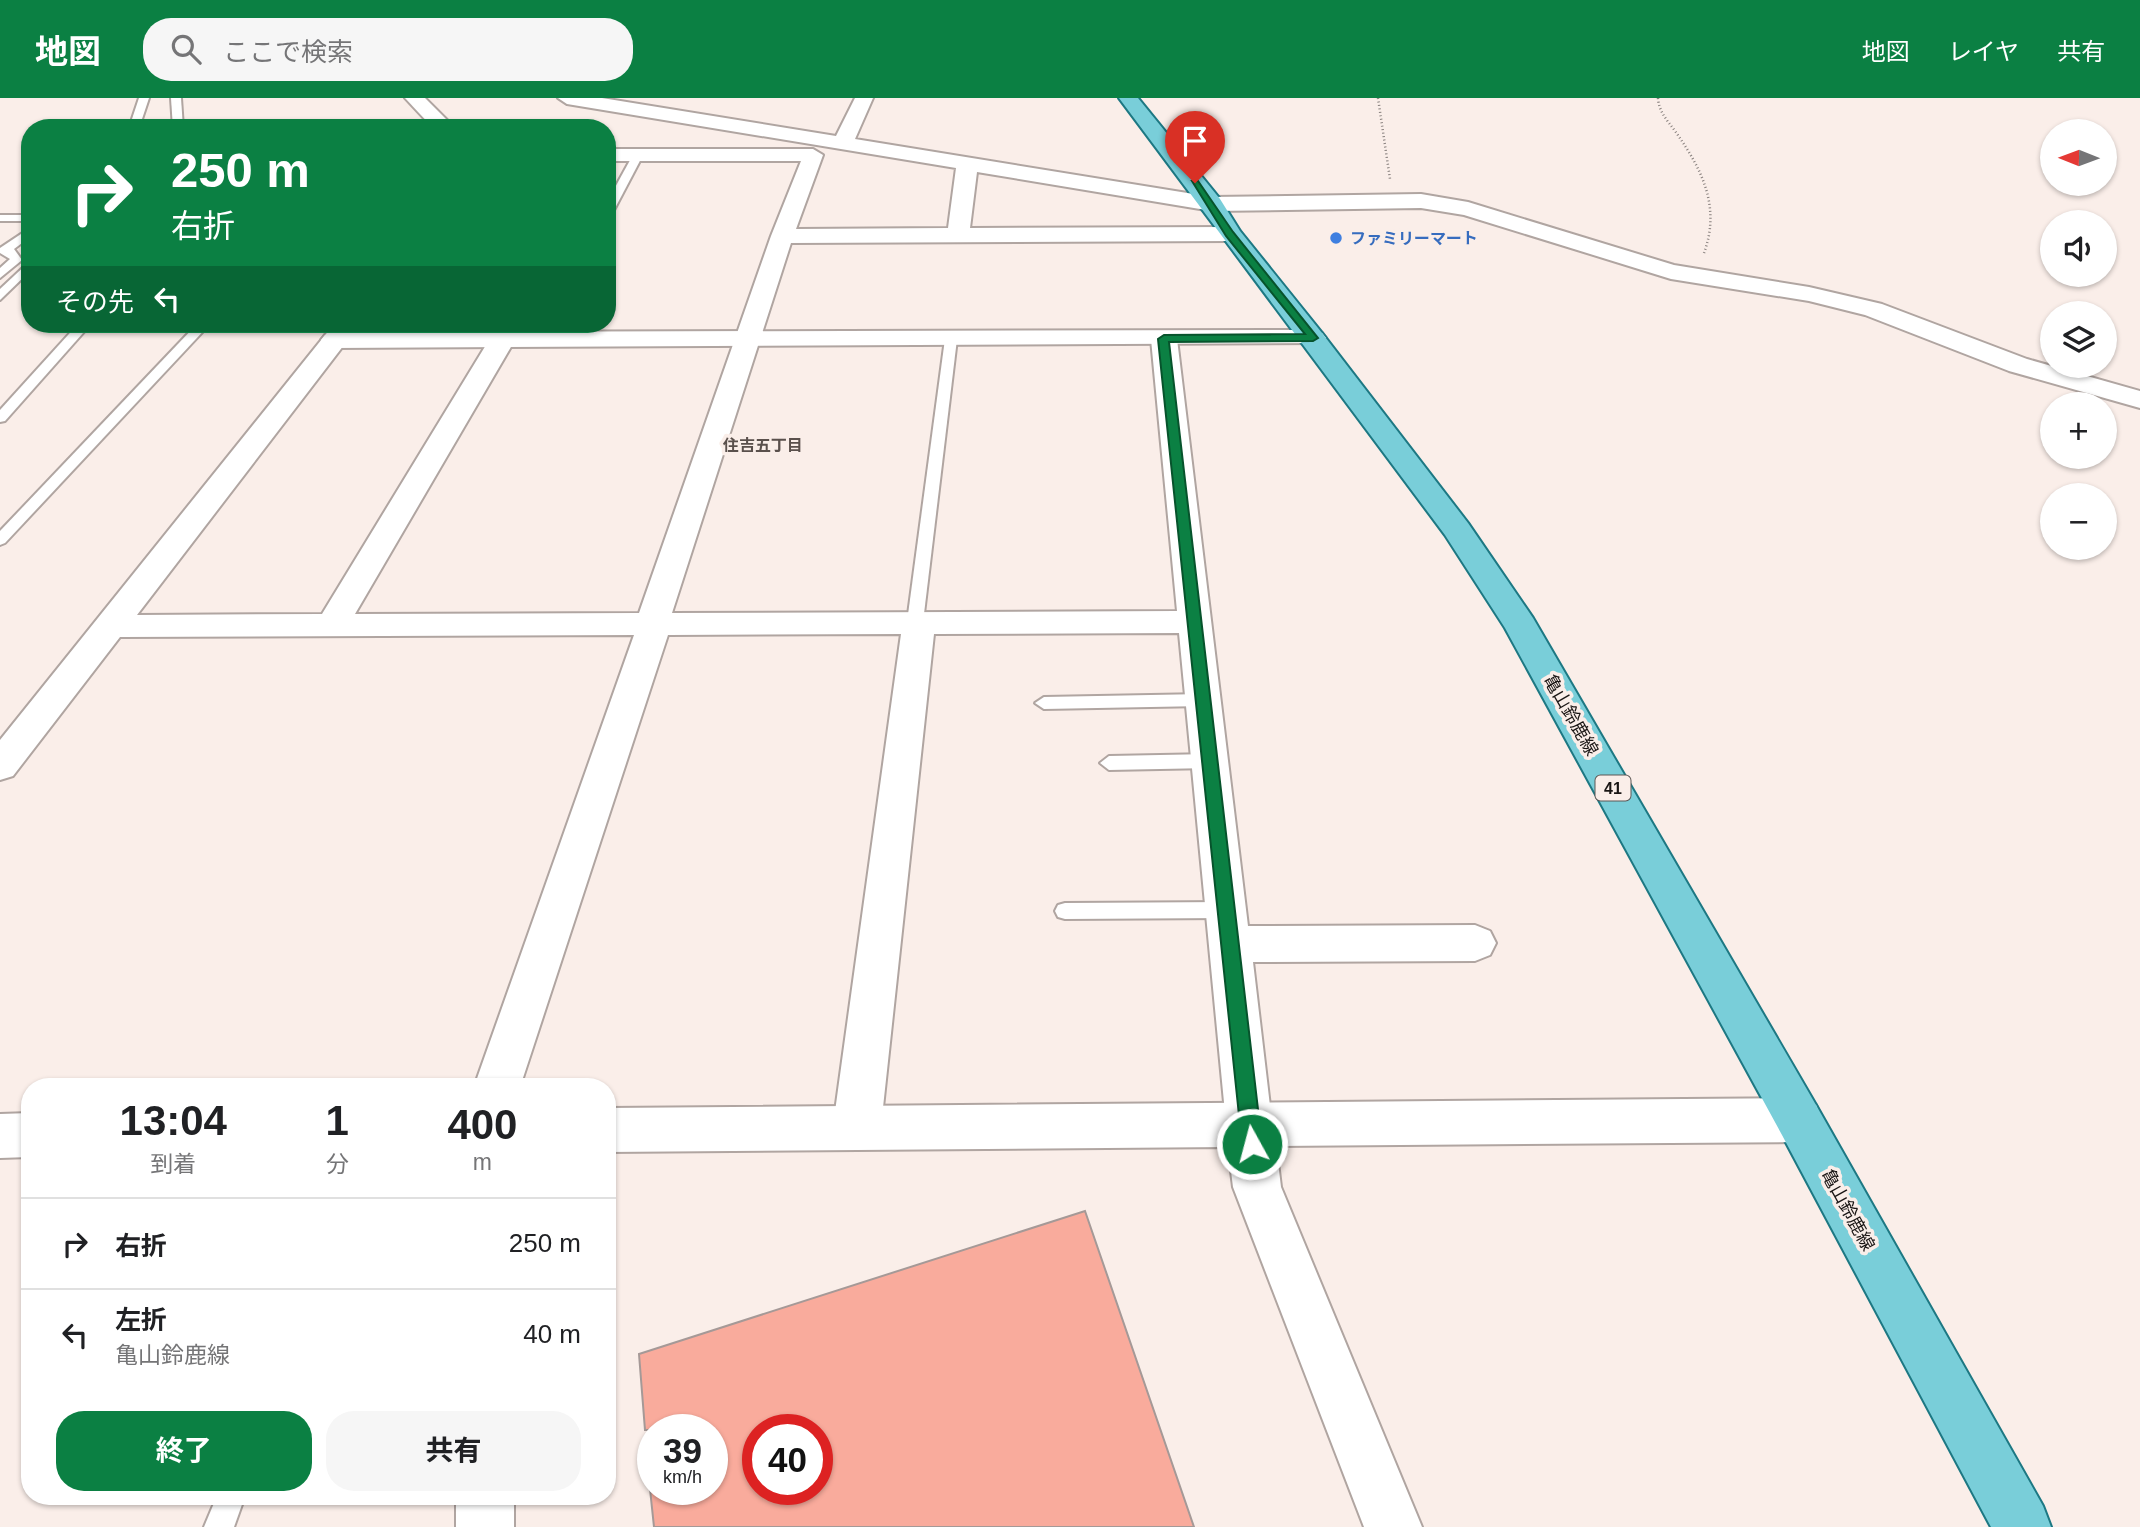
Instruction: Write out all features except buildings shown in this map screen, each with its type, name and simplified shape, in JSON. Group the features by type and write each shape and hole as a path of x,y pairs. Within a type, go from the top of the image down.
{"main road":[{"name":"亀山鈴鹿線","path":"1127,99 1313,338 1457,530 1521,626 1799,1120 2022,1527"}],"street":[{"path":"414,98 436,119"},
{"path":"567,98 634,103 721,123 967,164 1221,219"},
{"path":"616,155 813,155 838,142 864,98"},
{"path":"616,119 634,103"},
{"path":"721,123 734,106"},
{"path":"500,1078 646,652 652,623 782,236 813,155"},
{"path":"958,235 967,164"},
{"path":"782,236 958,235 1221,219 1242,206 1421,201 1468,209 1622,259 1694,276 1809,294 1873,309 2018,365 2140,400"},
{"path":"0,766 107,626 339,333"},
{"path":"360,333 502,340 538,333"},
{"path":"572,333 749,339 1313,338"},
{"path":"1164,339 1257,1187 1393,1527"},
{"path":"332,625 502,340"},
{"path":"857,1126 917,622"},
{"path":"107,626 1196,622"},
{"path":"1229,927 1475,943"},
{"path":"616,1130 1799,1120"},
{"path":"0,1136 21,1135"},
{"path":"485,1505 485,1527"}],"lane":[{"path":"137,119 144,98"},
{"path":"176,98 177,119"},
{"path":"616,195 638,155"},
{"path":"0,218 21,218"},
{"path":"0,274 16,260 11,252 4,251 21,238"},
{"path":"0,296 21,274"},
{"path":"0,418 23,396 77,333"},
{"path":"0,540 196,333"},
{"path":"917,622 951,339"},
{"path":"1044,703 1204,700"},
{"path":"1109,763 1211,761"},
{"path":"1065,911 1229,927"},
{"path":"219,1527 228,1505"}],"path":[{"path":"1378,98 1393,200"},
{"path":"1658,98 1660,112 1702,173 1715,216 1712,238 1694,276"}],"place":[{"name":"ファミリーマート","path":"1336,238"}],"district":[{"name":"住吉五丁目","path":"763,445"}],"route":[{"path":"1195,183 1212,204 1230,234 1313,338 1164,339 1252,1144"}]}
